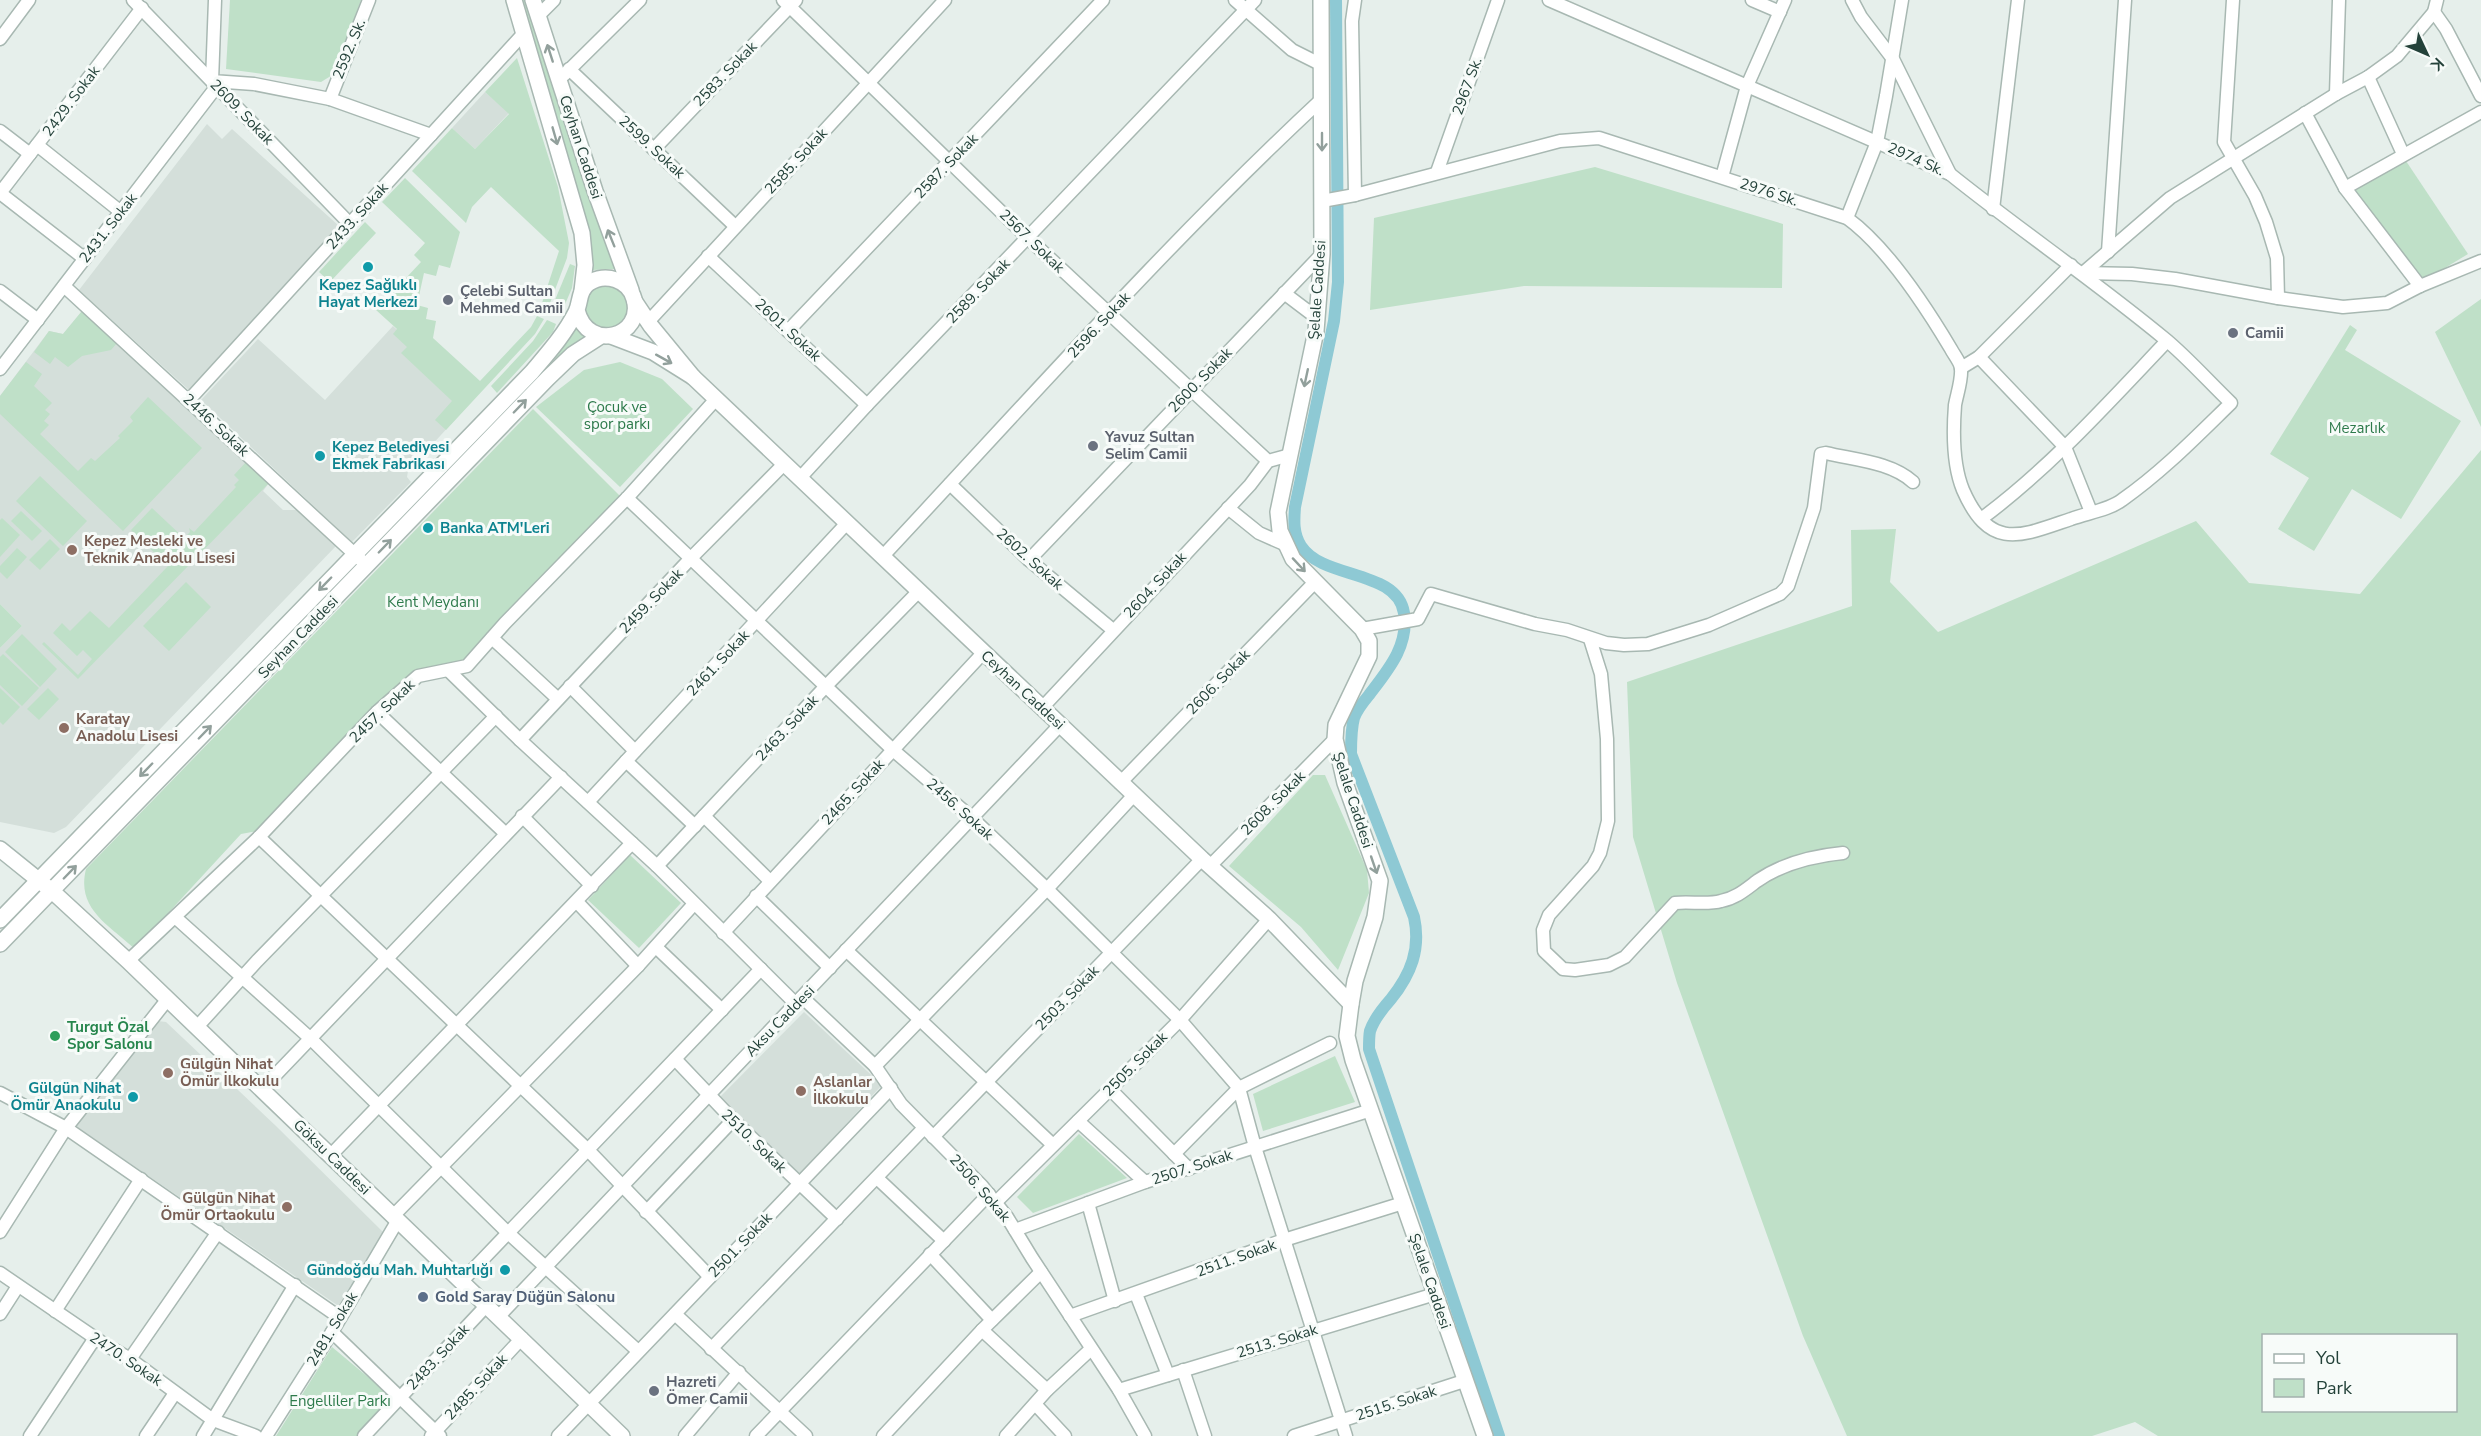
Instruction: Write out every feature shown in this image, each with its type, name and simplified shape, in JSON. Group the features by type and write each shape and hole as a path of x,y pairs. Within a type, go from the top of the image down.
{"street":[{"path":"0,39 30,0"},
{"path":"215,0 214,84 254,84 330,99 431,135"},
{"name":"2592. Sk.","path":"330,99 369,0"},
{"name":"Ceyhan Caddesi","path":"514,0 582,233 585,265 582,291"},
{"name":"Ceyhan Caddesi","path":"533,0 564,75 606,224 634,298 648,322 693,377 1120,783 1269,919 1351,1004"},
{"path":"538,16 554,0"},
{"path":"564,75 640,0"},
{"name":"2585. Sokak","path":"648,322 945,0"},
{"name":"2587. Sokak","path":"788,331 1103,0"},
{"path":"1236,0 1292,50 1322,65"},
{"name":"2589. Sokak","path":"800,478 867,405 1029,239 1256,0"},
{"name":"Şelale Caddesi","path":"1321,0 1322,254 1317,318 1278,512 1280,531 1284,544 1293,559 1362,629 1369,641 1369,656 1336,725 1335,739 1345,783 1380,881 1375,917 1355,981 1347,1036 1353,1060 1485,1436"},
{"path":"1355,0 1352,21 1355,195"},
{"name":"2967 Sk.","path":"1437,172 1498,0"},
{"name":"2974 Sk.","path":"1549,0 1577,6 1747,86 1950,174 1993,209 2083,273 2167,341 2230,403 2173,459 2141,486 2120,502 2091,512"},
{"path":"1722,177 1747,86 1783,6 1752,0"},
{"path":"1852,0 1861,16 1893,58 1950,174"},
{"path":"1847,218 1876,142 1902,0"},
{"path":"1993,209 2018,0"},
{"path":"2108,252 2125,0"},
{"path":"2233,0 2224,142 2255,196 2266,222 2277,258 2278,298"},
{"path":"2336,94 2339,0"},
{"name":"2567. Sokak","path":"790,2 1029,239 1268,461"},
{"name":"2583. Sokak","path":"654,148 790,2"},
{"name":"2609. Sokak","path":"137,4 350,224"},
{"name":"2429. Sokak","path":"0,193 137,4"},
{"path":"2083,273 2170,198 2336,94 2368,77 2397,56 2435,6 2481,96"},
{"name":"2433. Sokak","path":"189,400 524,33"},
{"name":"2599. Sokak","path":"564,75 654,148 735,226"},
{"path":"2368,77 2403,154"},
{"name":"2431. Sokak","path":"0,369 121,212 214,84"},
{"name":"2596. Sokak","path":"882,557 1109,314 1272,145 1322,99"},
{"path":"2344,188 2481,112"},
{"path":"2306,113 2344,188 2420,286"},
{"path":"0,131 33,150 121,212"},
{"name":"2976 Sk.","path":"1322,201 1355,195 1560,141 1599,138 1847,218 1862,229 1908,283 1940,330 1961,368"},
{"path":"0,193 85,259"},
{"name":"2600. Sokak","path":"1029,560 1322,254"},
{"name":"2601. Sokak","path":"708,256 867,405"},
{"path":"2083,273 2132,274 2175,279 2278,298 2343,307 2387,303 2420,286 2481,261"},
{"path":"1979,357 2065,447 2091,512 2019,535 1999,533 1988,527 1981,519 1963,490 1955,454 1955,408 1961,368 1979,357 2071,265"},
{"path":"608,278 618,280 634,298 635,311 627,328 606,336 585,328 577,310 582,291 589,283 608,278"},
{"name":"2446. Sokak","path":"64,286 367,565"},
{"path":"0,291 38,320"},
{"path":"1284,293 1317,318"},
{"name":"Seyhan Caddesi","path":"0,920 532,372 554,345 577,310"},
{"name":"Ceyhan Caddesi","path":"606,336 653,352 693,377"},
{"name":"Seyhan Caddesi","path":"0,945 553,372 585,345 606,336"},
{"path":"1981,519 2016,493 2065,447 2167,341"},
{"name":"2457. Sokak","path":"128,961 259,837 377,712 418,676 467,666 627,498 716,399"},
{"path":"1362,629 1418,619 1431,594 1535,624 1567,630 1590,639 1615,644 1648,644 1709,625 1780,594 1788,586 1814,508 1821,454 1826,453 1892,468 1913,482"},
{"path":"1268,461 1290,456"},
{"name":"2604. Sokak","path":"1042,708 1228,508 1268,461"},
{"name":"2459. Sokak","path":"520,740 691,558 784,464"},
{"name":"2602. Sokak","path":"950,484 1029,560 1113,630"},
{"name":"2456. Sokak","path":"627,498 893,750 972,818 1047,889 1180,1020 1239,1088 1311,1330 1346,1436"},
{"path":"1228,508 1259,533 1284,544"},
{"name":"2461. Sokak","path":"588,802 847,523"},
{"name":"2606. Sokak","path":"1120,783 1315,582"},
{"name":"2463. Sokak","path":"657,866 826,686 919,591"},
{"path":"492,638 558,699"},
{"path":"1590,639 1601,674 1607,739 1608,821 1600,853 1593,866 1550,915 1543,930 1544,951 1553,961 1563,969 1575,970 1609,965 1626,957 1675,903 1719,902 1743,894 1757,881 1790,863 1816,855 1843,853"},
{"name":"2465. Sokak","path":"723,933 983,653"},
{"name":"2506. Sokak","path":"449,670 520,740 657,866 693,905 761,969 875,1066 901,1104 992,1198 1119,1390 1139,1433"},
{"path":"570,686 635,751"},
{"path":"377,712 504,833"},
{"path":"197,1026 496,716"},
{"name":"Aksu Caddesi","path":"499,1316 1060,726"},
{"name":"2608. Sokak","path":"1206,863 1335,739"},
{"path":"626,761 695,826"},
{"path":"262,1089 504,833 561,777"},
{"path":"875,1066 1047,889 1134,795"},
{"path":"522,816 592,886"},
{"path":"704,816 770,881"},
{"path":"259,837 588,1149 646,1212 710,1276"},
{"path":"330,1156 632,843"},
{"name":"Göksu Caddesi","path":"0,849 52,891 197,1026 622,1436"},
{"name":"2503. Sokak","path":"711,1349 877,1178 986,1082 1112,952 1206,863"},
{"path":"756,896 830,968"},
{"path":"577,902 638,966"},
{"name":"2481. Sokak","path":"266,1436 332,1332 395,1218 638,966 693,905"},
{"path":"175,917 311,1039 507,1232 638,1351"},
{"name":"2505. Sokak","path":"756,1436 930,1254 1053,1145 1180,1020 1269,919"},
{"path":"656,947 722,1010"},
{"path":"846,950 1053,1145"},
{"path":"462,1281 761,969"},
{"path":"0,1232 66,1128 167,1000"},
{"path":"1174,1154 1239,1088 1330,1043"},
{"name":"2510. Sokak","path":"675,1059 708,1096 837,1219"},
{"name":"2501. Sokak","path":"558,1436 891,1088"},
{"path":"1110,1089 1190,1169"},
{"path":"0,1093 66,1128 339,1317"},
{"name":"2507. Sokak","path":"1015,1230 1145,1182 1371,1110"},
{"path":"646,1212 733,1120"},
{"path":"1077,1121 1145,1182"},
{"path":"877,1178 944,1241"},
{"path":"56,1311 141,1179"},
{"path":"1089,1203 1115,1301"},
{"name":"2511. Sokak","path":"1070,1316 1284,1240 1403,1203"},
{"path":"130,1359 218,1232"},
{"path":"930,1254 992,1320"},
{"path":"883,1436 982,1330 1041,1272"},
{"name":"2470. Sokak","path":"0,1274 130,1359 213,1419 256,1436"},
{"path":"203,1436 295,1285"},
{"path":"0,1314 18,1286"},
{"path":"1136,1294 1168,1375"},
{"name":"2513. Sokak","path":"1119,1390 1434,1294"},
{"name":"2483. Sokak","path":"364,1436 487,1305"},
{"path":"675,1314 711,1349 740,1372 806,1436"},
{"path":"982,1330 1047,1390"},
{"path":"332,1332 435,1434"},
{"path":"30,1436 95,1338"},
{"name":"2485. Sokak","path":"435,1434 522,1338"},
{"path":"1006,1436 1047,1390 1091,1349"},
{"path":"1183,1370 1204,1436"},
{"path":"685,1436 740,1372"},
{"name":"2515. Sokak","path":"1294,1436 1464,1381"},
{"path":"146,1436 175,1393"},
{"path":"1036,1405 1065,1436"}],"shaded area":[{"path":"485,92 509,113 475,149 452,128"},
{"path":"207,124 222,139 232,129 339,226 190,391 79,290"},
{"path":"82,311 269,483 263,491 283,510 297,510 336,546 66,827 54,833 0,822 0,648 22,626 0,604 0,396 49,331 63,334"},
{"path":"393,326 473,400 408,471 407,477 411,482 352,542 201,400 258,339 325,400"},
{"name":"Aslanlar İlkokulu","path":"804,1012 882,1085 800,1174 719,1098"},
{"path":"158,1021 166,1022 385,1234 340,1307 74,1125"}],"green space":[{"path":"230,0 361,0 334,74 321,82 226,69"},
{"path":"519,0 527,0 615,269 592,270"},
{"path":"517,58 558,187 569,243 567,258 547,311 540,309 559,251 491,187 472,207 466,223 412,171 452,128 475,149 509,114 485,92"},
{"path":"2406,161 2468,254 2425,280 2418,278 2353,191"},
{"path":"1595,167 1783,224 1782,288 1524,286 1370,310 1374,218"},
{"path":"405,178 460,232 450,268 439,265 436,276 424,273 417,305 428,308 426,319 436,321 433,338 480,381 531,327 537,316 544,319 535,334 446,430 435,420 452,401 401,353 407,347 393,334 397,329 376,310 421,262 414,255 425,243 382,202"},
{"path":"365,222 376,233 330,282 319,272"},
{"path":"570,264 575,266 572,288 560,316 550,312"},
{"path":"607,285 622,292 629,307 622,322 607,329 592,322 585,307 592,292"},
{"path":"2481,299 2481,427 2435,332"},
{"path":"82,311 117,343 111,350 82,356 68,367 55,357 50,364 34,352 49,331 63,334"},
{"path":"547,320 556,324 553,332 497,393 491,386 533,341"},
{"path":"576,325 587,336 586,338 367,555 365,553"},
{"name":"Mezarlık","path":"2350,325 2357,330 2345,350 2461,421 2401,519 2352,489 2314,551 2278,529 2309,478 2270,454"},
{"path":"26,362 42,374 34,386 52,403 45,410 50,414 44,421 49,425 40,434 78,471 91,458 95,461 120,438 118,436 133,421 130,417 148,397 202,448 123,531 0,414 0,396"},
{"name":"Çocuk ve spor parkı","path":"620,362 662,379 693,409 620,487 536,407 584,370"},
{"name":"Kent Meydanı","path":"533,409 621,497 463,662 415,670 257,831 241,834 135,949 105,924 90,906 84,883 86,869"},
{"path":"2481,450 2481,1436 2158,1436 2135,1422 2092,1436 1847,1436 1803,1336 1677,983 1633,837 1627,682 1852,606 1851,530 1896,529 1890,582 1938,632 2196,521 2249,583 2360,594"},
{"path":"246,462 269,483 78,679 42,644 44,642 78,675 92,659 83,650 77,656 53,633 62,623 70,631 90,611 109,628 168,566 131,530 152,508 184,538 190,532 189,528 194,532 236,487 234,485 239,480 234,475"},
{"path":"40,476 87,521 63,546 16,501"},
{"path":"21,511 42,531 32,541 11,521"},
{"path":"2,518 20,535 0,557 0,520"},
{"path":"50,539 60,549 40,570 29,560"},
{"path":"17,548 27,557 7,579 0,572 0,566"},
{"path":"355,562 357,565 67,866 64,864"},
{"path":"186,582 211,607 169,651 143,626"},
{"path":"0,604 22,626 0,648"},
{"path":"22,634 57,669 40,687 5,652"},
{"path":"3,654 39,688 22,706 0,685 0,657"},
{"path":"0,688 20,707 3,725 0,722"},
{"path":"48,688 59,699 39,720 27,709"},
{"path":"1313,775 1325,775 1367,870 1369,893 1338,970 1301,927 1229,866"},
{"path":"630,855 681,903 639,948 588,900"},
{"path":"1335,1056 1355,1102 1263,1131 1253,1094"},
{"path":"1079,1134 1127,1178 1033,1213 1017,1197"},
{"name":"Engelliler Parkı","path":"332,1347 393,1398 357,1436 276,1436"}],"waterway":[{"path":"1336,0 1338,282 1334,321 1295,507 1295,527 1298,541 1311,557 1325,565 1374,581 1388,589 1398,599 1404,613 1405,625 1396,657 1357,712 1352,731 1351,754 1414,917 1416,929 1413,961 1398,990 1374,1022 1370,1031 1369,1049 1499,1436"}],"place":[{"name":"Kepez Sağlıklı Hayat Merkezi","path":"368,267"},
{"name":"Çelebi Sultan Mehmed Camii","path":"448,300"},
{"name":"Camii","path":"2233,333"},
{"name":"Yavuz Sultan Selim Camii","path":"1093,446"},
{"name":"Kepez Belediyesi Ekmek Fabrikası","path":"320,456"},
{"name":"Banka ATM'Leri","path":"428,528"},
{"name":"Kepez Mesleki ve Teknik Anadolu Lisesi","path":"72,550"},
{"name":"Karatay Anadolu Lisesi","path":"64,728"},
{"name":"Turgut Özal Spor Salonu","path":"55,1036"},
{"name":"Gülgün Nihat Ömür İlkokulu","path":"168,1073"},
{"name":"Aslanlar İlkokulu","path":"801,1091"},
{"name":"Gülgün Nihat Ömür Anaokulu","path":"133,1097"},
{"name":"Gülgün Nihat Ömür Ortaokulu","path":"287,1207"},
{"name":"Gündoğdu Mah. Muhtarlığı","path":"505,1270"},
{"name":"Gold Saray Düğün Salonu","path":"423,1297"},
{"name":"Hazreti Ömer Camii","path":"654,1391"}]}
